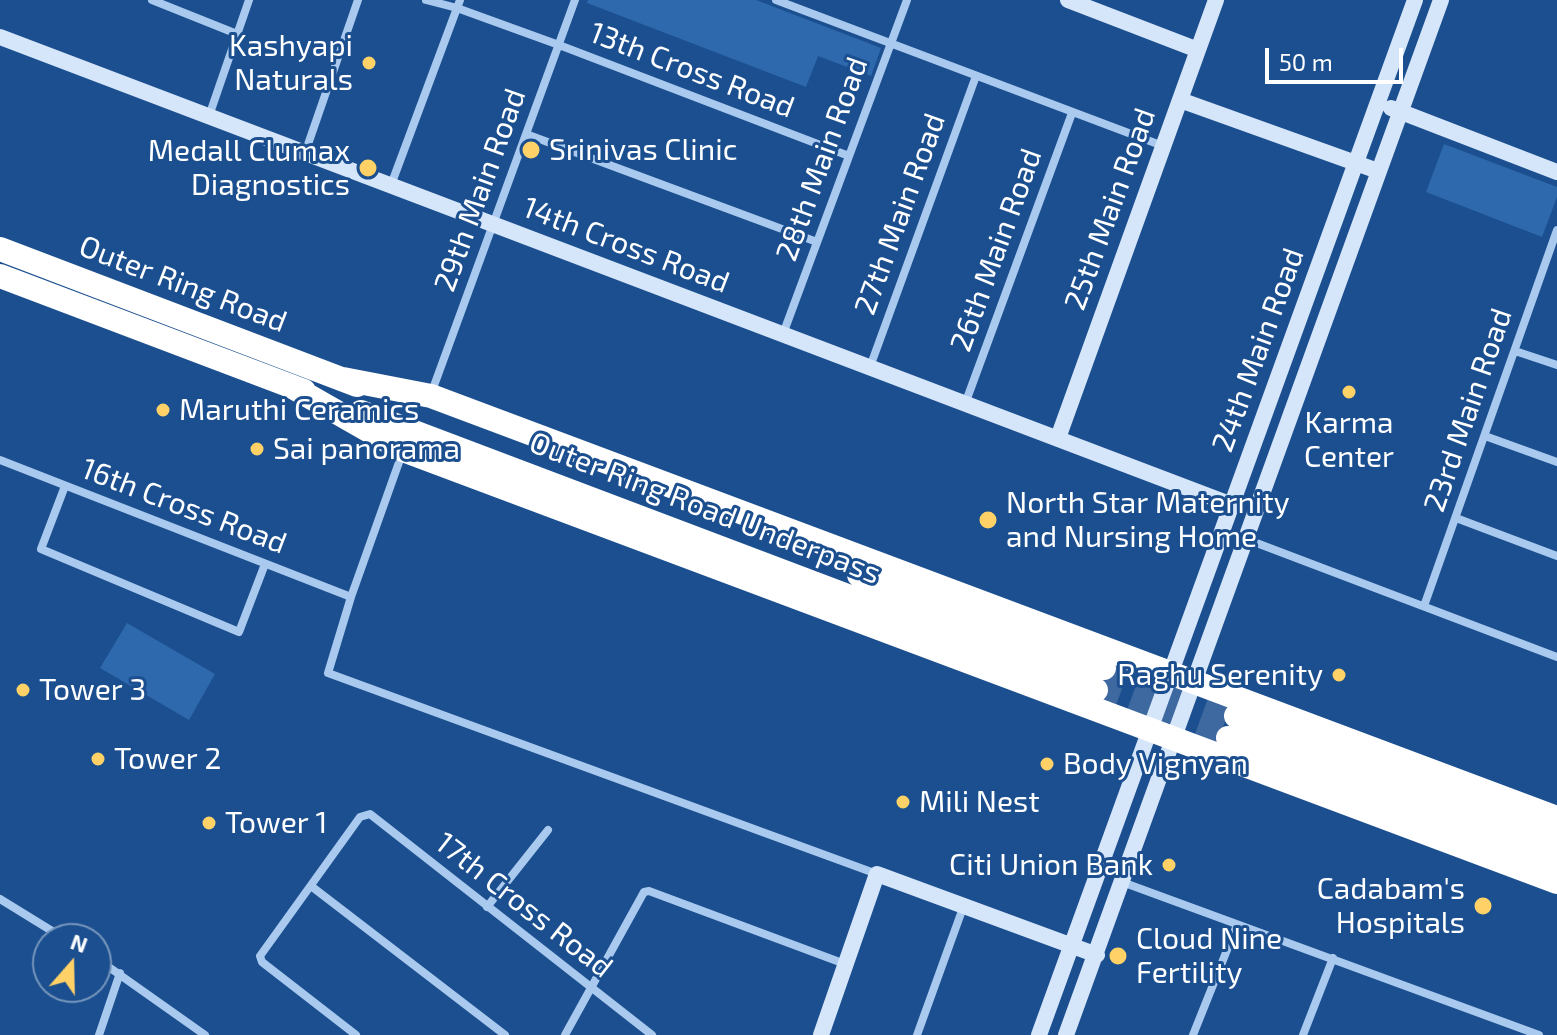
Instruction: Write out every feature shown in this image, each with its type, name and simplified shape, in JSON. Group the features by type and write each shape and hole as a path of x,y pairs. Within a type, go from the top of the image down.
{"highway":[{"name":"Outer Ring Road","path":"0,249 343,379"},
{"name":"Outer Ring Road","path":"0,276 291,386"},
{"path":"343,379 431,396 1557,818"},
{"name":"Outer Ring Road Underpass","path":"291,386 1100,679 343,379"},
{"path":"291,386 403,450 1557,882"},
{"path":"1557,837 1232,727 1557,860"}],"street":[{"path":"152,0 237,34"},
{"path":"209,116 249,0"},
{"path":"305,153 358,0"},
{"name":"13th Cross Road","path":"426,0 458,4 849,156"},
{"name":"29th Main Road","path":"431,396 575,0"},
{"path":"776,0 1163,146"},
{"name":"28th Main Road","path":"783,334 907,0"},
{"path":"1068,0 1198,50"},
{"name":"25th Main Road","path":"1058,438 1216,0"},
{"name":"24th Main Road","path":"1039,1035 1415,0"},
{"name":"24th Main Road","path":"1066,1035 1441,0"},
{"path":"391,185 458,4"},
{"name":"14th Cross Road","path":"0,37 1232,505"},
{"name":"27th Main Road","path":"870,367 976,76"},
{"path":"1180,100 1378,171"},
{"path":"1377,103 1557,172"},
{"name":"26th Main Road","path":"965,404 1072,113"},
{"path":"526,134 817,242"},
{"name":"23rd Main Road","path":"1424,606 1515,351 1552,259 1557,230"},
{"path":"1515,351 1557,365"},
{"path":"1485,436 1557,462"},
{"path":"403,450 351,597 328,673 1097,955"},
{"name":"16th Cross Road","path":"0,460 351,597"},
{"path":"65,486 41,549 239,632 265,564"},
{"path":"1456,518 1557,556"},
{"path":"1246,539 1557,657"},
{"name":"17th Cross Road","path":"311,886 360,817 370,814 652,1035"},
{"path":"487,907 548,830"},
{"path":"821,1035 877,874"},
{"path":"1122,882 1539,1035"},
{"path":"356,1035 260,959 311,886 505,1035"},
{"path":"565,1035 640,896 649,891 845,964"},
{"path":"0,899 39,923"},
{"path":"917,1035 964,905"},
{"path":"1193,1035 1237,925"},
{"path":"1303,1035 1333,958"},
{"path":"112,968 205,1035"},
{"path":"99,1035 120,973"}],"shaded area":[{"path":"588,0 756,0 881,48 871,76 818,56 806,87 587,3"},
{"path":"1444,144 1557,187 1557,197 1542,237 1426,192"},
{"path":"127,623 215,674 189,720 100,668"}],"tunnel":[{"path":"1104,668 1236,716"},
{"path":"1096,690 1228,738"}],"place":[{"name":"Kashyapi Naturals","path":"369,63"},
{"name":"Srinivas Clinic","path":"531,150"},
{"name":"Medall Clumax Diagnostics","path":"368,168"},
{"name":"Karma Center","path":"1349,392"},
{"name":"Maruthi Ceramics","path":"163,410"},
{"name":"Sai panorama","path":"257,449"},
{"name":"North Star Maternity and Nursing Home","path":"988,520"},
{"name":"Raghu Serenity","path":"1339,675"},
{"name":"Tower 3","path":"23,690"},
{"name":"Tower 2","path":"98,759"},
{"name":"Body Vignyan","path":"1047,764"},
{"name":"Mili Nest","path":"903,802"},
{"name":"Tower 1","path":"209,823"},
{"name":"Citi Union Bank","path":"1169,865"},
{"name":"Cadabam's Hospitals","path":"1483,906"},
{"name":"Cloud Nine Fertility","path":"1118,956"}]}
